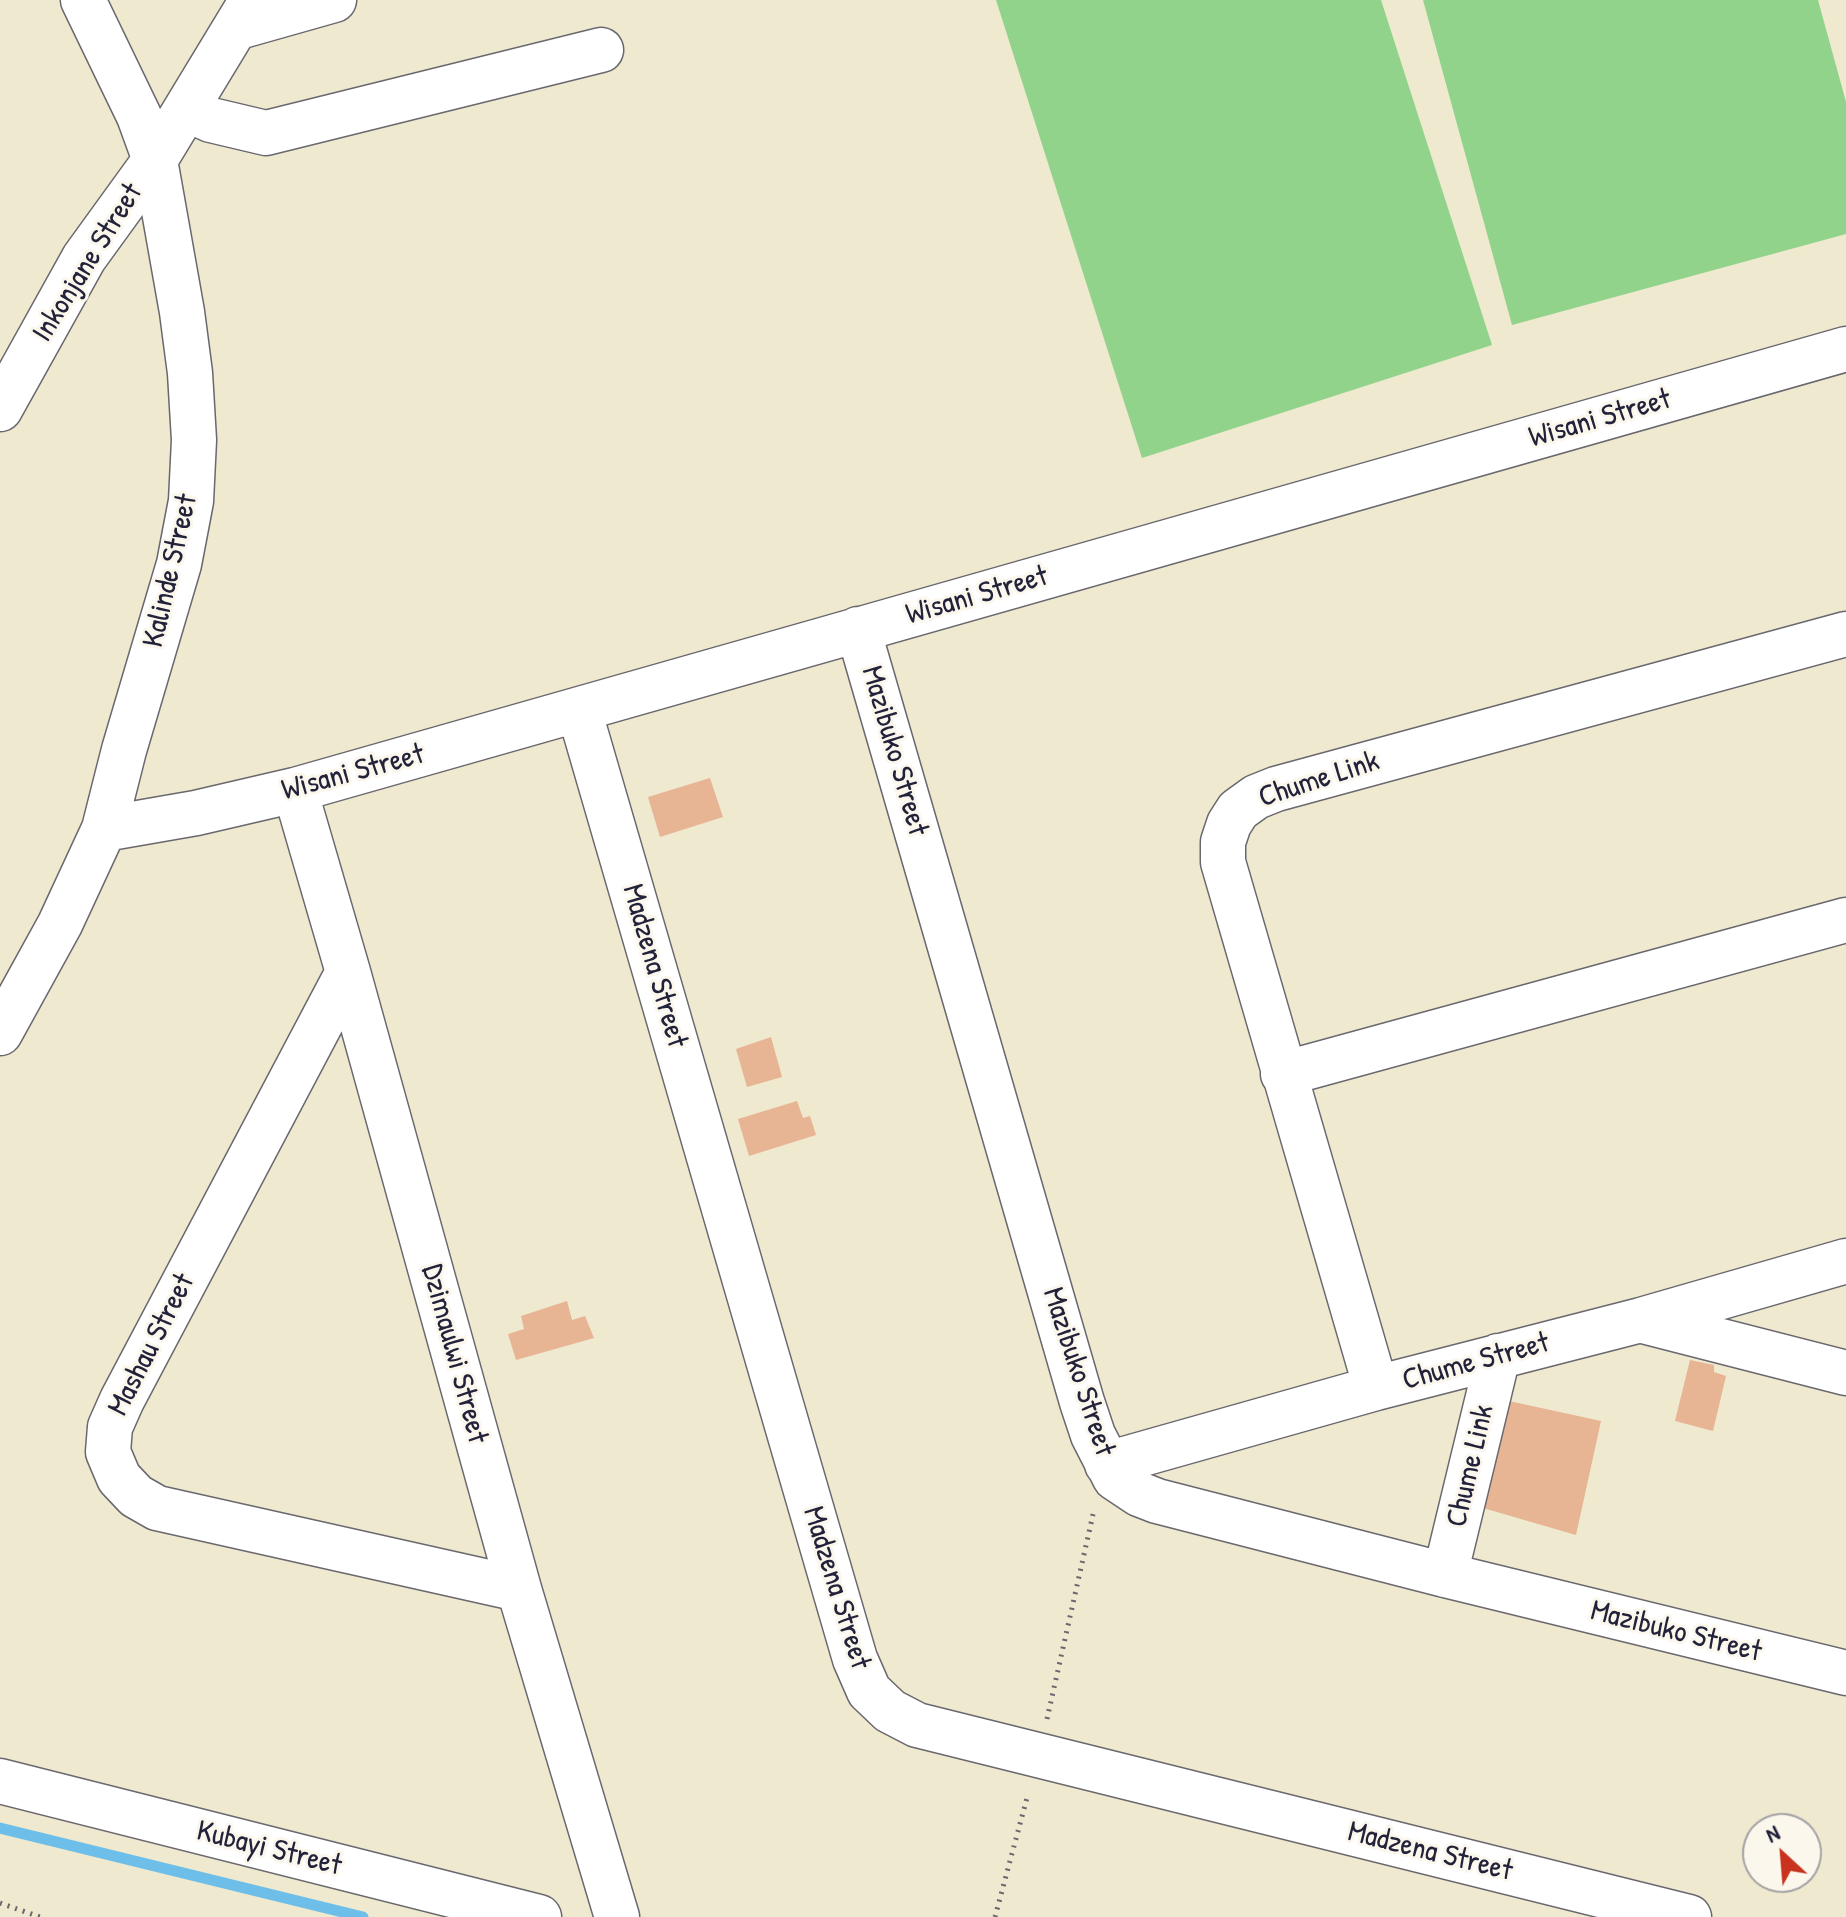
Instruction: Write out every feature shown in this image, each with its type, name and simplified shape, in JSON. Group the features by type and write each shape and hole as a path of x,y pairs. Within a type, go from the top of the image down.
{"street":[{"name":"Kalinde Street","path":"0,1033 60,924 104,829 179,564 191,501 194,440 190,373 155,160 139,116 83,0"},
{"path":"244,14 334,0"},
{"name":"Inkonjane Street","path":"0,409 84,258 155,160 244,14"},
{"path":"186,109 211,120 266,133 601,50"},
{"name":"Wisani Street","path":"104,829 196,813 295,790 1846,349"},
{"name":"Mazibuko Street","path":"858,629 1082,1402 1111,1471 1139,1494 1157,1501 1846,1673"},
{"name":"Chume Link","path":"1376,1388 1223,862 1223,842 1229,824 1238,810 1256,797 1276,789 1846,634"},
{"name":"Madzena Street","path":"579,710 855,1659 869,1691 890,1711 917,1725 1689,1917"},
{"name":"Dzimaulwi Street","path":"295,790 519,1589 617,1917"},
{"path":"1283,1074 1846,920"},
{"name":"Mashau Street","path":"348,972 122,1400 110,1427 108,1452 119,1478 136,1496 157,1508 519,1589"},
{"name":"Chume Street","path":"1111,1471 1376,1388 1641,1320 1846,1261"},
{"path":"1641,1320 1846,1373"},
{"name":"Chume Link","path":"1445,1575 1498,1356"},
{"name":"Kubayi Street","path":"0,1781 539,1917"}],"path":[{"path":"995,1917 1038,1755 1098,1494 1111,1471"},
{"path":"0,1903 40,1917"}],"green space":[{"path":"996,0 1381,0 1492,345 1142,458"},
{"path":"1423,0 1818,0 1846,102 1846,234 1512,325"}],"building":[{"path":"710,778 723,817 660,837 648,797"},
{"path":"771,1037 782,1077 747,1087 736,1049"},
{"path":"797,1101 803,1118 810,1116 816,1135 749,1156 738,1119"},
{"path":"567,1301 572,1320 585,1316 594,1338 516,1360 508,1334 524,1329 521,1316"},
{"path":"1690,1360 1714,1365 1714,1372 1726,1376 1713,1431 1675,1421"},
{"path":"1509,1401 1601,1421 1576,1535 1483,1508"}],"waterway":[{"path":"0,1828 363,1917"}]}
